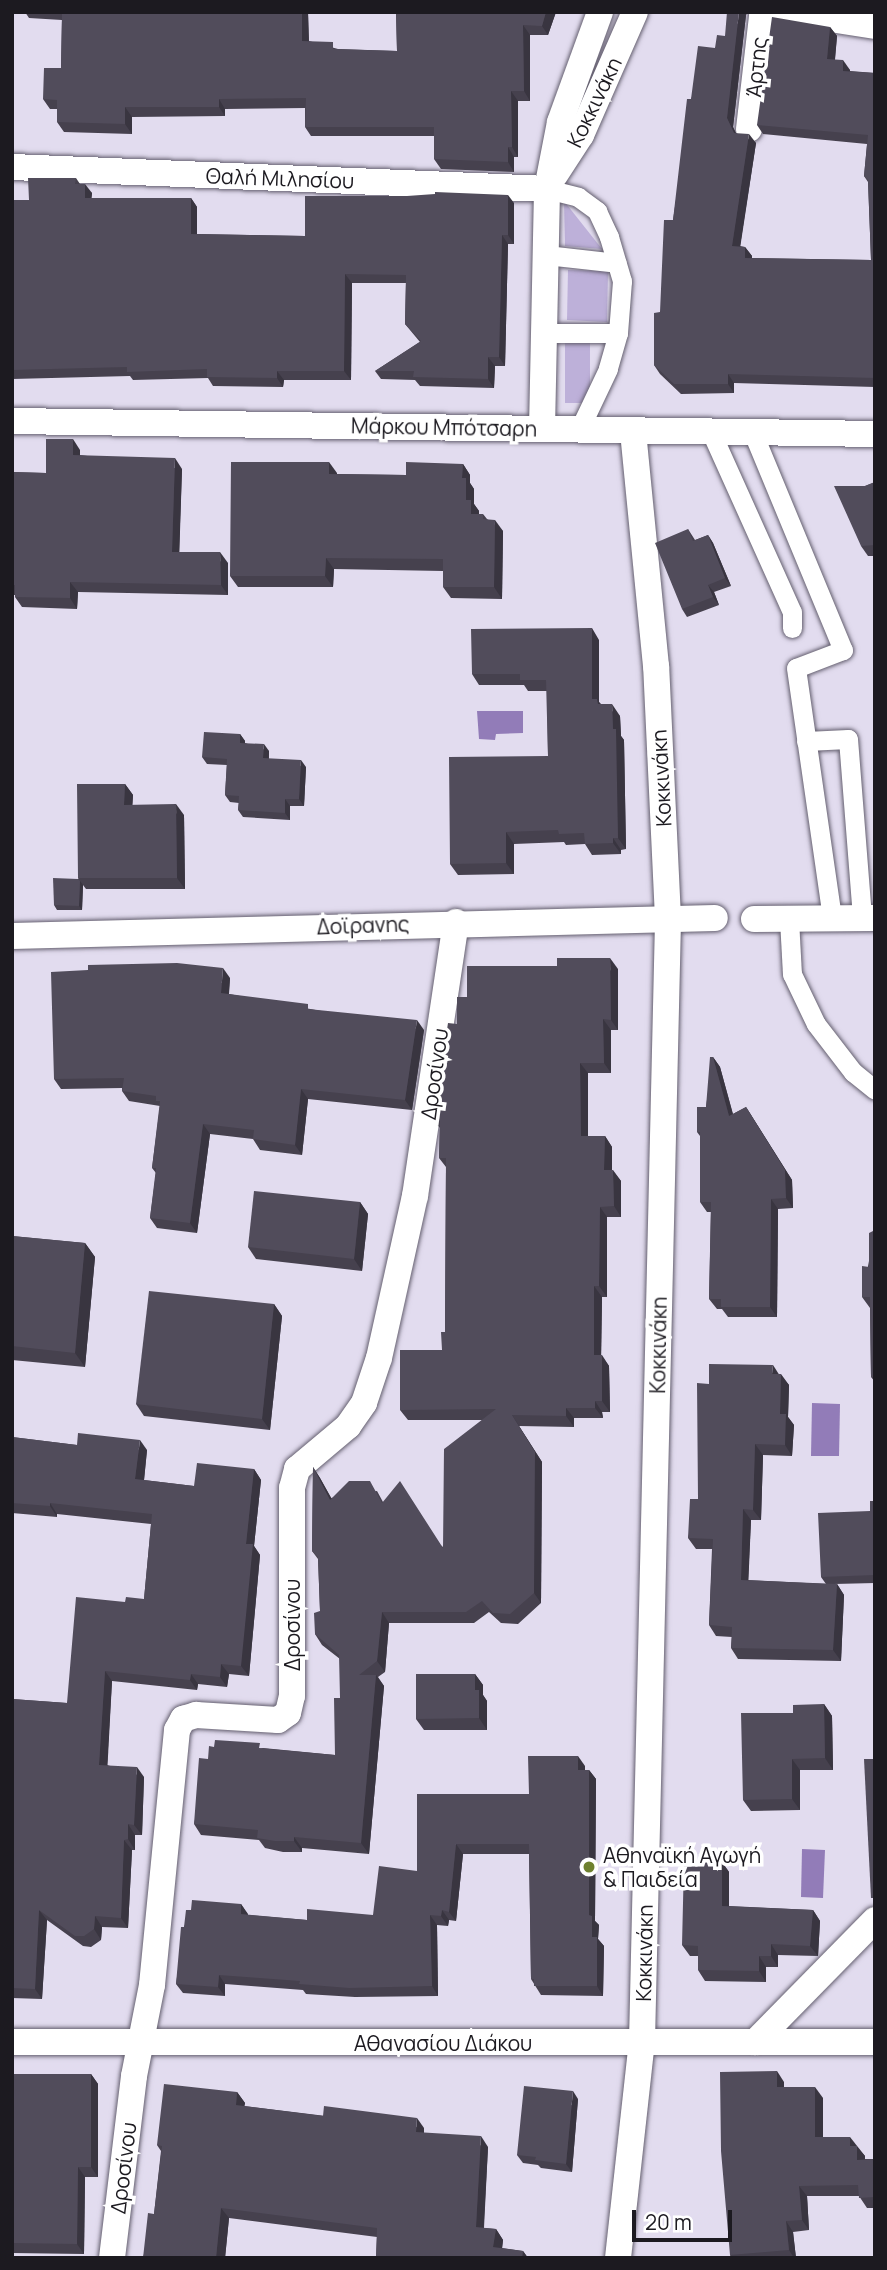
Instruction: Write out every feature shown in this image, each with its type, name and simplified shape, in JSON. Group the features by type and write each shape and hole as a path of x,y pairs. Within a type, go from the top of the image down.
{"street":[{"name":"Κοκκινάκη","path":"542,429 547,189 560,122 600,12"},
{"name":"Κοκκινάκη","path":"547,189 581,135 635,12"},
{"name":"Άρτης","path":"750,129 762,17 772,12"},
{"name":"Άρτης","path":"785,12 875,26"},
{"name":"Θαλή Μιλησίου","path":"12,167 547,189"},
{"path":"547,189 578,197 597,211 622,281 618,333 608,369 579,430"},
{"path":"547,255 617,263"},
{"path":"546,332 618,333"},
{"name":"Μάρκου Μπότσαρη","path":"12,421 875,434"},
{"name":"Κοκκινάκη","path":"618,2258 642,2042 668,918 656,666 633,431"},
{"path":"711,432 792,612 792,628"},
{"path":"753,433 843,650 796,668 832,918"},
{"path":"754,919 869,918 848,739 806,741"},
{"name":"Δοϊρανης","path":"12,936 456,922 715,918"},
{"path":"789,919 792,974 816,1024 853,1072 875,1090"},
{"name":"Δροσίνου","path":"112,2258 134,2076 152,1985 177,1730 183,1719 196,1716 278,1720 288,1713 292,1696 292,1488 297,1469 348,1426 364,1403 379,1358 415,1196 456,922"},
{"path":"755,2042 875,1920"},
{"name":"Αθανασίου Διάκου","path":"12,2042 875,2042"}],"shaded area":[{"path":"564,201 602,249 565,246"},
{"path":"568,270 608,271 607,322 567,320"},
{"path":"565,342 590,342 590,403 565,403"},
{"path":"477,711 523,711 523,733 496,734 495,740 479,739"},
{"path":"812,1403 840,1404 839,1456 811,1456"},
{"path":"802,1849 825,1850 823,1898 801,1897"}],"building":[{"path":"62,12 302,12 302,41 333,42 333,49 397,51 396,12 546,12 542,26 523,25 524,91 511,91 512,147 508,147 508,162 434,159 434,127 305,127 306,98 219,99 219,107 125,107 125,124 57,122 57,100 43,99 44,68 61,68"},
{"path":"727,12 739,12 727,118 734,133 749,134 732,246 745,247 745,258 871,260 868,180 864,176 868,135 757,125 772,17 830,27 827,59 843,60 843,71 875,73 875,378 728,374 728,384 674,384 654,365 654,313 660,312 664,220 673,220 687,99 691,99 698,46 715,48 717,35 725,36"},
{"path":"28,178 76,178 75,184 85,184 85,198 191,198 191,234 305,236 305,196 407,196 435,192 508,195 508,235 502,235 499,357 488,357 488,379 413,377 414,371 375,371 421,341 405,324 406,275 345,274 344,371 277,371 277,378 207,377 207,369 127,372 127,367 12,370 12,200 29,200"},
{"path":"46,439 73,439 73,455 175,458 172,552 220,552 221,585 70,582 70,598 15,597 15,585 12,585 12,472 46,473"},
{"path":"231,462 329,462 329,474 406,475 406,462 463,464 462,478 466,478 466,500 471,500 471,514 483,514 483,519 495,520 494,587 443,587 443,559 326,558 325,576 230,576"},
{"path":"875,482 875,545 861,546 834,486 865,486"},
{"path":"688,529 693,541 708,535 725,578 708,585 713,597 682,609 655,543"},
{"path":"592,628 592,699 597,699 598,704 612,704 613,729 616,729 618,838 613,838 613,843 585,844 584,833 559,834 558,830 506,832 506,863 450,864 449,757 548,756 546,680 520,680 520,674 472,674 471,629"},
{"path":"204,732 240,734 240,743 264,744 263,758 301,760 299,799 285,799 285,813 238,810 239,796 225,795 227,759 202,757"},
{"path":"77,784 125,784 124,805 176,804 177,878 78,878"},
{"path":"53,878 80,881 79,906 54,905"},
{"path":"557,958 610,958 611,1020 603,1019 604,1063 580,1063 581,1136 605,1136 604,1170 613,1170 614,1206 600,1207 599,1286 594,1286 594,1355 602,1355 602,1401 595,1401 595,1408 566,1408 566,1416 512,1415 535,1452 534,1593 510,1614 493,1613 482,1601 466,1612 382,1612 377,1661 359,1675 376,1675 361,1843 294,1837 294,1841 275,1841 257,1838 258,1830 194,1824 199,1758 208,1759 209,1746 214,1747 215,1740 260,1743 259,1748 335,1755 334,1698 340,1698 339,1655 315,1634 314,1613 320,1611 318,1557 312,1551 313,1467 330,1500 349,1481 370,1481 382,1503 400,1481 443,1548 444,1449 496,1409 400,1410 400,1350 442,1350 441,1332 445,1332 446,1158 439,1158 440,1119 433,1119 448,1023 457,1024 457,997 467,997 467,966 557,966"},
{"path":"177,963 223,968 221,993 308,1004 308,1009 417,1020 405,1100 301,1089 295,1145 253,1139 254,1130 203,1124 190,1223 150,1218 156,1168 152,1168 160,1101 156,1101 156,1096 122,1091 124,1078 54,1079 51,972 88,970 88,965"},
{"path":"710,1057 713,1057 729,1116 746,1107 785,1170 786,1198 771,1199 770,1307 721,1307 721,1299 709,1299 711,1202 700,1202 700,1132 697,1132 697,1107 706,1107"},
{"path":"254,1191 360,1202 354,1259 248,1247"},
{"path":"875,1230 875,1377 871,1377 870,1297 862,1297 862,1266 869,1267 869,1233"},
{"path":"12,1236 85,1243 75,1353 12,1346"},
{"path":"149,1291 274,1304 262,1419 136,1404"},
{"path":"709,1364 773,1365 772,1374 781,1374 780,1414 786,1414 785,1445 755,1444 753,1510 743,1509 741,1580 837,1584 833,1650 731,1648 732,1627 709,1625 713,1539 688,1538 690,1499 698,1499 697,1383 709,1384"},
{"path":"78,1433 140,1440 135,1479 194,1486 197,1463 254,1469 246,1544 253,1544 241,1666 221,1664 220,1677 191,1674 190,1680 105,1671 99,1765 137,1767 134,1825 128,1824 128,1839 124,1840 121,1918 95,1916 94,1929 84,1936 75,1936 39,1910 35,1989 12,1988 12,1699 67,1703 76,1597 125,1602 126,1597 144,1599 152,1514 50,1503 50,1506 12,1503 12,1437 77,1445"},
{"path":"870,1501 875,1501 875,1575 821,1577 818,1513 870,1511"},
{"path":"416,1674 475,1674 475,1690 479,1690 479,1718 416,1719"},
{"path":"824,1704 825,1758 792,1759 792,1799 743,1800 741,1713 793,1713 793,1705"},
{"path":"528,1756 578,1756 578,1770 589,1770 589,1915 592,1916 592,1937 597,1937 597,1986 534,1986 534,1979 531,1979 529,1844 456,1844 449,1912 442,1910 441,1916 430,1915 432,1986 349,1988 219,1975 218,1987 176,1984 181,1927 184,1927 186,1910 191,1910 192,1900 241,1904 241,1914 307,1920 307,1909 373,1915 379,1866 417,1871 417,1794 529,1794"},
{"path":"864,1759 875,1759 874,1898 871,1898"},
{"path":"684,1861 722,1862 722,1906 813,1910 810,1946 771,1944 771,1956 759,1956 759,1971 698,1970 698,1946 682,1945"},
{"path":"777,2071 777,2087 815,2087 815,2137 850,2137 850,2146 857,2146 857,2160 875,2159 875,2197 859,2198 858,2185 799,2186 802,2220 786,2221 789,2250 730,2255 721,2151 720,2072"},
{"path":"13,2074 91,2074 91,2167 78,2167 77,2244 12,2243"},
{"path":"164,2084 237,2092 236,2105 323,2116 324,2106 417,2118 416,2132 481,2136 476,2227 496,2229 493,2247 523,2251 522,2258 376,2258 377,2228 221,2208 216,2258 143,2258 148,2213 154,2214 162,2146 157,2145"},
{"path":"524,2086 573,2091 566,2164 517,2155"}],"place":[{"name":"Αθηναϊκή Αγωγή & Παιδεία","path":"589,1867"}]}
